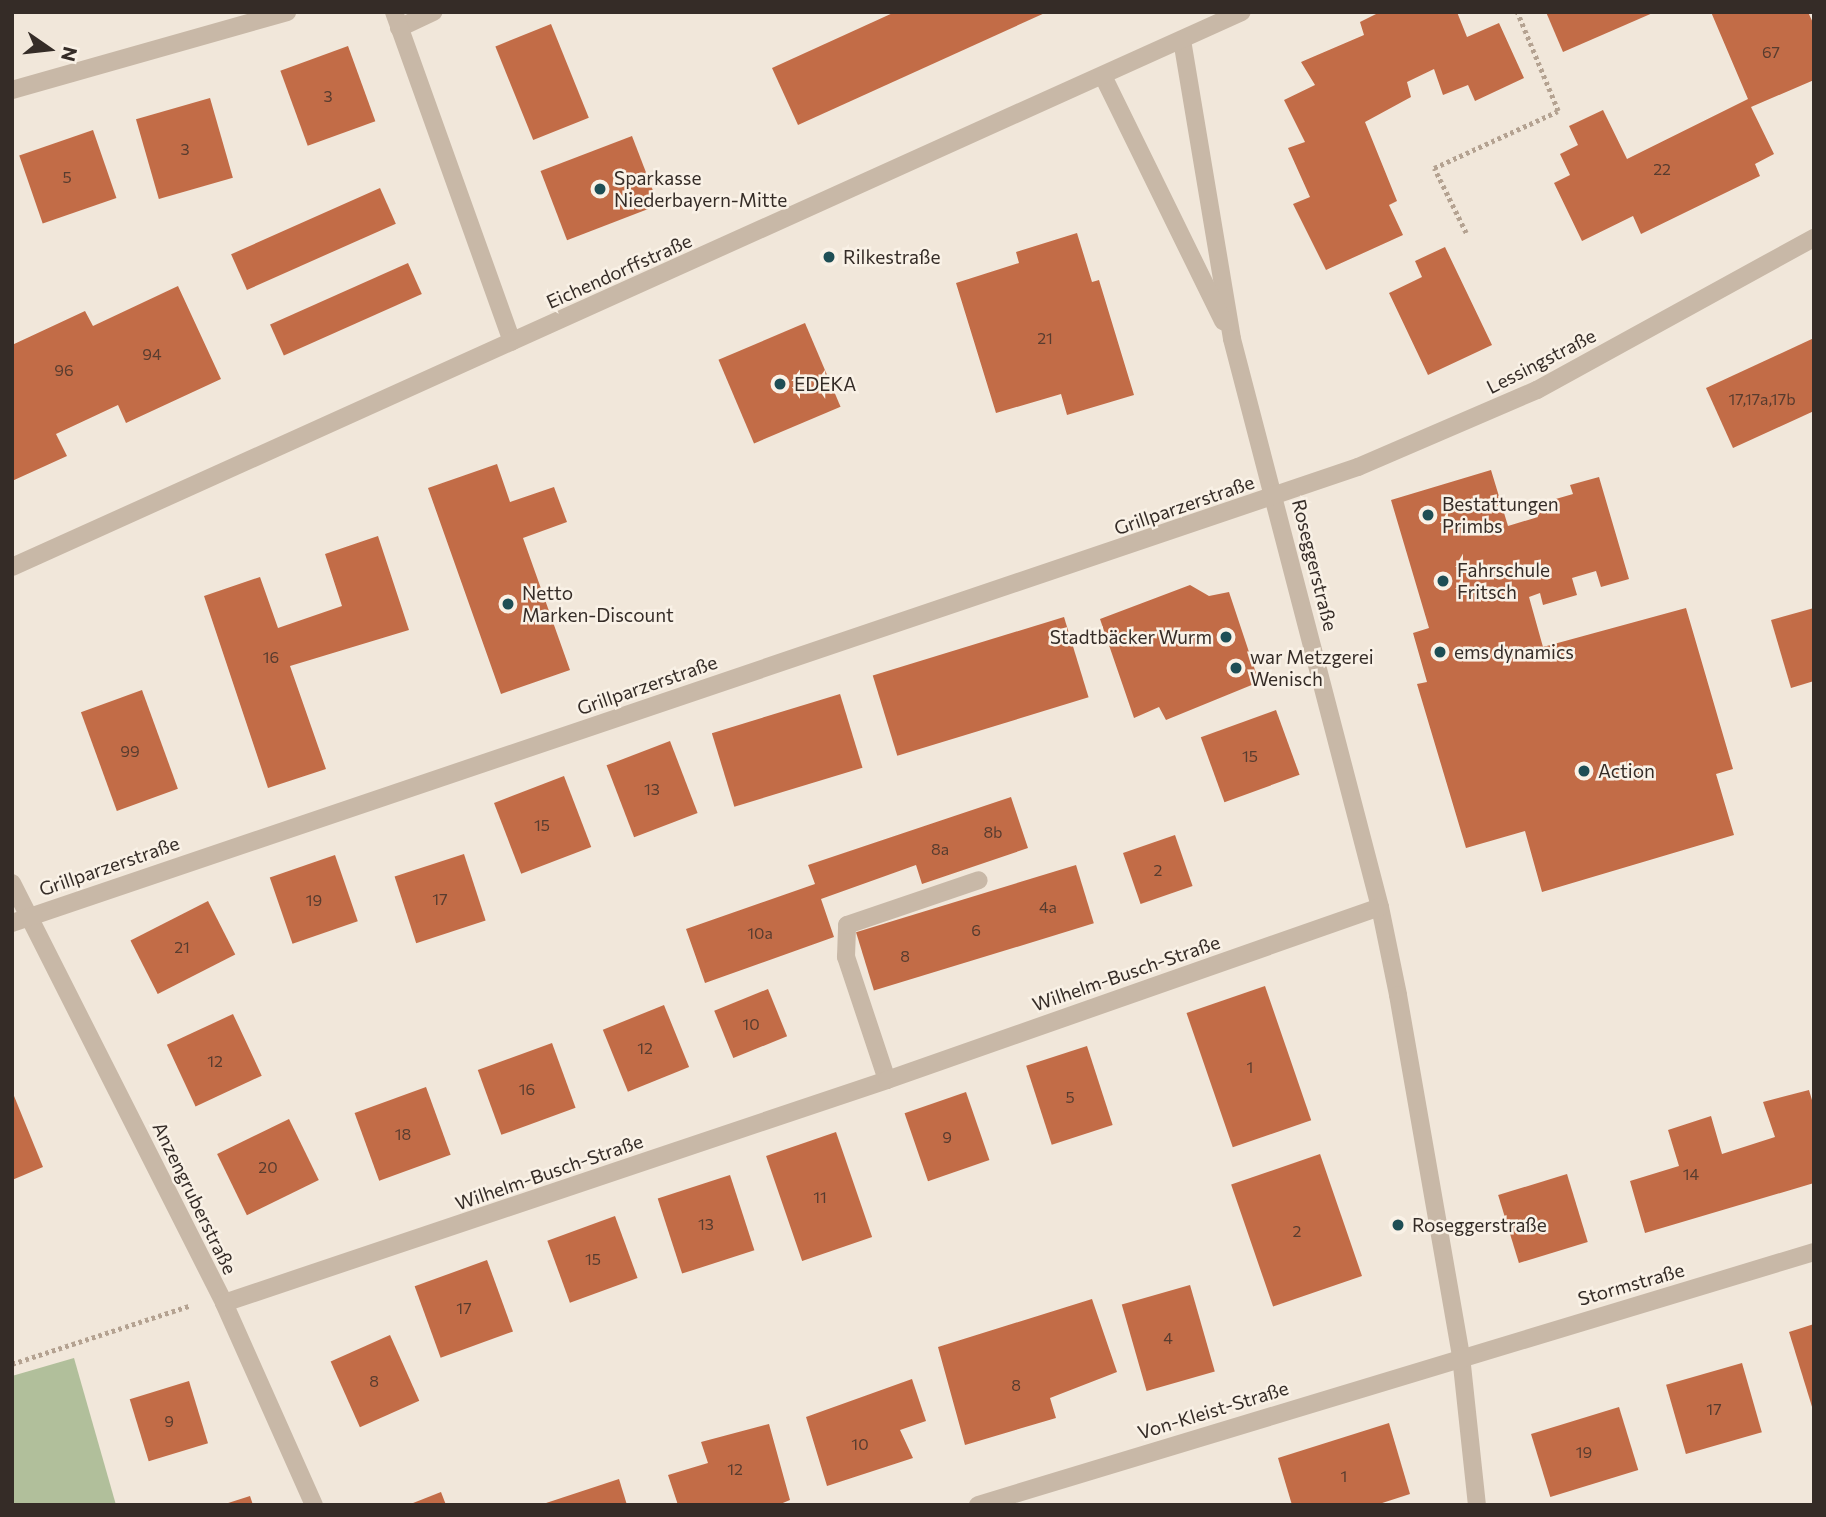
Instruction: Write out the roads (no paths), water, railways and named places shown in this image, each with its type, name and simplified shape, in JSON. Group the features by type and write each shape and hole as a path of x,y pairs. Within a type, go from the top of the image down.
{"street":[{"path":"12,90 287,12"},
{"path":"433,12 397,20 512,342"},
{"name":"Eichendorffstraße","path":"12,567 1242,12"},
{"name":"Roseggerstraße","path":"1182,40 1232,340 1276,496 1380,907 1461,1356 1477,1505"},
{"name":"Roseggerstraße","path":"1103,76 1232,340"},
{"name":"Lessingstraße","path":"1276,496 1537,390 1814,238"},
{"name":"Grillparzerstraße","path":"31,914 1276,496"},
{"path":"887,1080 846,957 847,925 979,880"},
{"name":"Anzengruberstraße","path":"12,883 31,914 222,1299 314,1505"},
{"name":"Wilhelm-Busch-Straße","path":"222,1299 887,1080 1380,907"},
{"path":"12,923 31,914"},
{"name":"Stormstraße","path":"1461,1356 1814,1252"},
{"name":"Von-Kleist-Straße","path":"978,1505 1461,1356"}],"place":[{"name":"Sparkasse Niederbayern-Mitte","path":"600,189"},
{"name":"Rilkestraße","path":"829,257"},
{"name":"EDEKA","path":"780,384"},
{"name":"Bestattungen Primbs","path":"1428,515"},
{"name":"Fahrschule Fritsch","path":"1443,581"},
{"name":"Netto Marken-Discount","path":"508,604"},
{"name":"Stadtbäcker Wurm","path":"1226,637"},
{"name":"ems dynamics","path":"1440,652"},
{"name":"war Metzgerei Wenisch","path":"1236,668"},
{"name":"Action","path":"1584,771"},
{"name":"Roseggerstraße","path":"1398,1225"}]}
